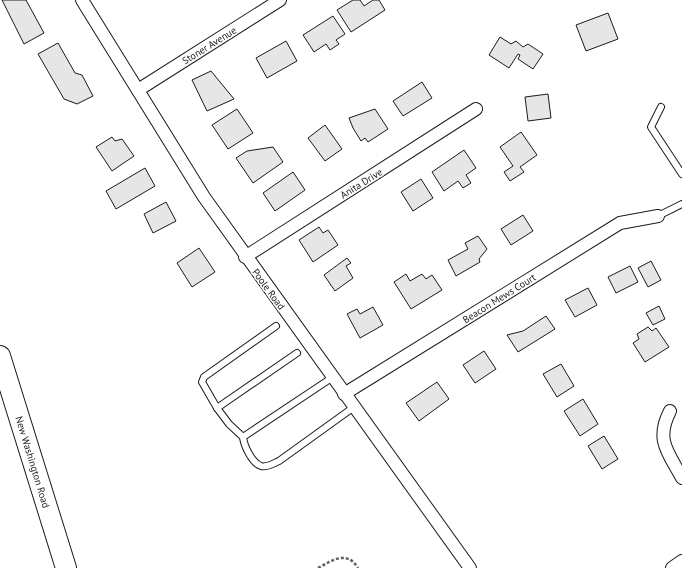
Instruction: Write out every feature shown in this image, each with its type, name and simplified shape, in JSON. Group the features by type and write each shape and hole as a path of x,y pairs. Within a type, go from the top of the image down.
{"main road":[{"name":"New Washington Road","path":"0,356 66,568"}],"street":[{"name":"Poole Road","path":"82,0 204,197 470,568"},
{"name":"Stoner Avenue","path":"138,90 280,0"},
{"name":"Anita Drive","path":"245,256 476,110"},
{"name":"Beacon Mews Court","path":"344,394 620,223 658,216"},
{"path":"670,411 664,424 662,435 666,447 682,478"},
{"path":"672,568 682,561"}],"lane":[{"path":"661,107 651,127 682,174"},
{"path":"658,216 682,204"},
{"path":"276,326 204,377 202,382 217,408 229,424 243,438 243,443 252,459 260,466 267,467 279,461 354,407"},
{"path":"217,408 297,353"},
{"path":"243,438 333,378"}],"path":[{"path":"318,568 338,558 347,558 354,562 358,568"}],"building":[{"path":"2,0 26,0 44,33 24,44"},
{"path":"353,0 360,0 364,6 373,0 379,0 385,10 351,32 337,10"},
{"path":"608,13 618,39 586,51 576,25"},
{"path":"333,16 345,34 336,40 339,44 330,50 326,44 314,52 303,35"},
{"path":"500,37 511,44 516,41 523,47 528,44 543,54 533,69 518,59 520,55 518,54 509,68 489,55"},
{"path":"286,41 297,61 267,78 256,58"},
{"path":"58,43 75,73 82,75 93,96 77,104 64,99 38,54"},
{"path":"211,71 234,99 207,111 192,80"},
{"path":"422,82 432,98 403,116 393,101"},
{"path":"548,94 551,118 528,121 525,97"},
{"path":"237,109 253,133 228,149 212,125"},
{"path":"375,109 388,129 368,142 365,138 361,141 349,118"},
{"path":"325,125 342,149 325,161 308,138"},
{"path":"521,132 537,155 520,167 524,172 510,181 504,172 513,166 500,147"},
{"path":"112,137 115,141 122,139 134,156 112,171 96,147"},
{"path":"273,147 283,162 253,183 236,158 247,151"},
{"path":"464,150 476,168 466,175 471,183 463,188 458,181 444,191 432,172"},
{"path":"145,168 155,186 116,209 106,191"},
{"path":"293,172 305,190 275,211 263,193"},
{"path":"421,179 433,198 413,211 401,192"},
{"path":"166,202 176,221 153,233 144,214"},
{"path":"523,215 533,231 511,245 501,229"},
{"path":"319,227 323,233 328,230 338,245 313,262 299,240"},
{"path":"478,236 487,249 479,259 480,262 456,276 448,260 468,249 465,243"},
{"path":"199,248 215,272 192,287 177,263"},
{"path":"347,258 351,263 346,266 353,278 335,291 324,275"},
{"path":"651,261 661,280 648,287 638,268"},
{"path":"630,266 638,282 616,293 608,277"},
{"path":"406,274 410,281 422,274 426,279 432,275 442,290 411,309 394,282"},
{"path":"588,288 597,305 575,317 565,300"},
{"path":"659,306 665,319 653,325 646,313"},
{"path":"373,307 383,325 360,338 347,314 357,309 360,314"},
{"path":"546,316 555,329 518,352 507,335 523,331"},
{"path":"648,327 652,331 656,328 669,347 645,362 633,343 639,339 637,334"},
{"path":"484,351 496,369 475,383 463,365"},
{"path":"561,364 574,386 557,397 543,374"},
{"path":"437,382 449,399 419,421 406,403"},
{"path":"583,399 598,424 580,436 564,411"},
{"path":"604,436 618,459 602,469 588,446"}]}
